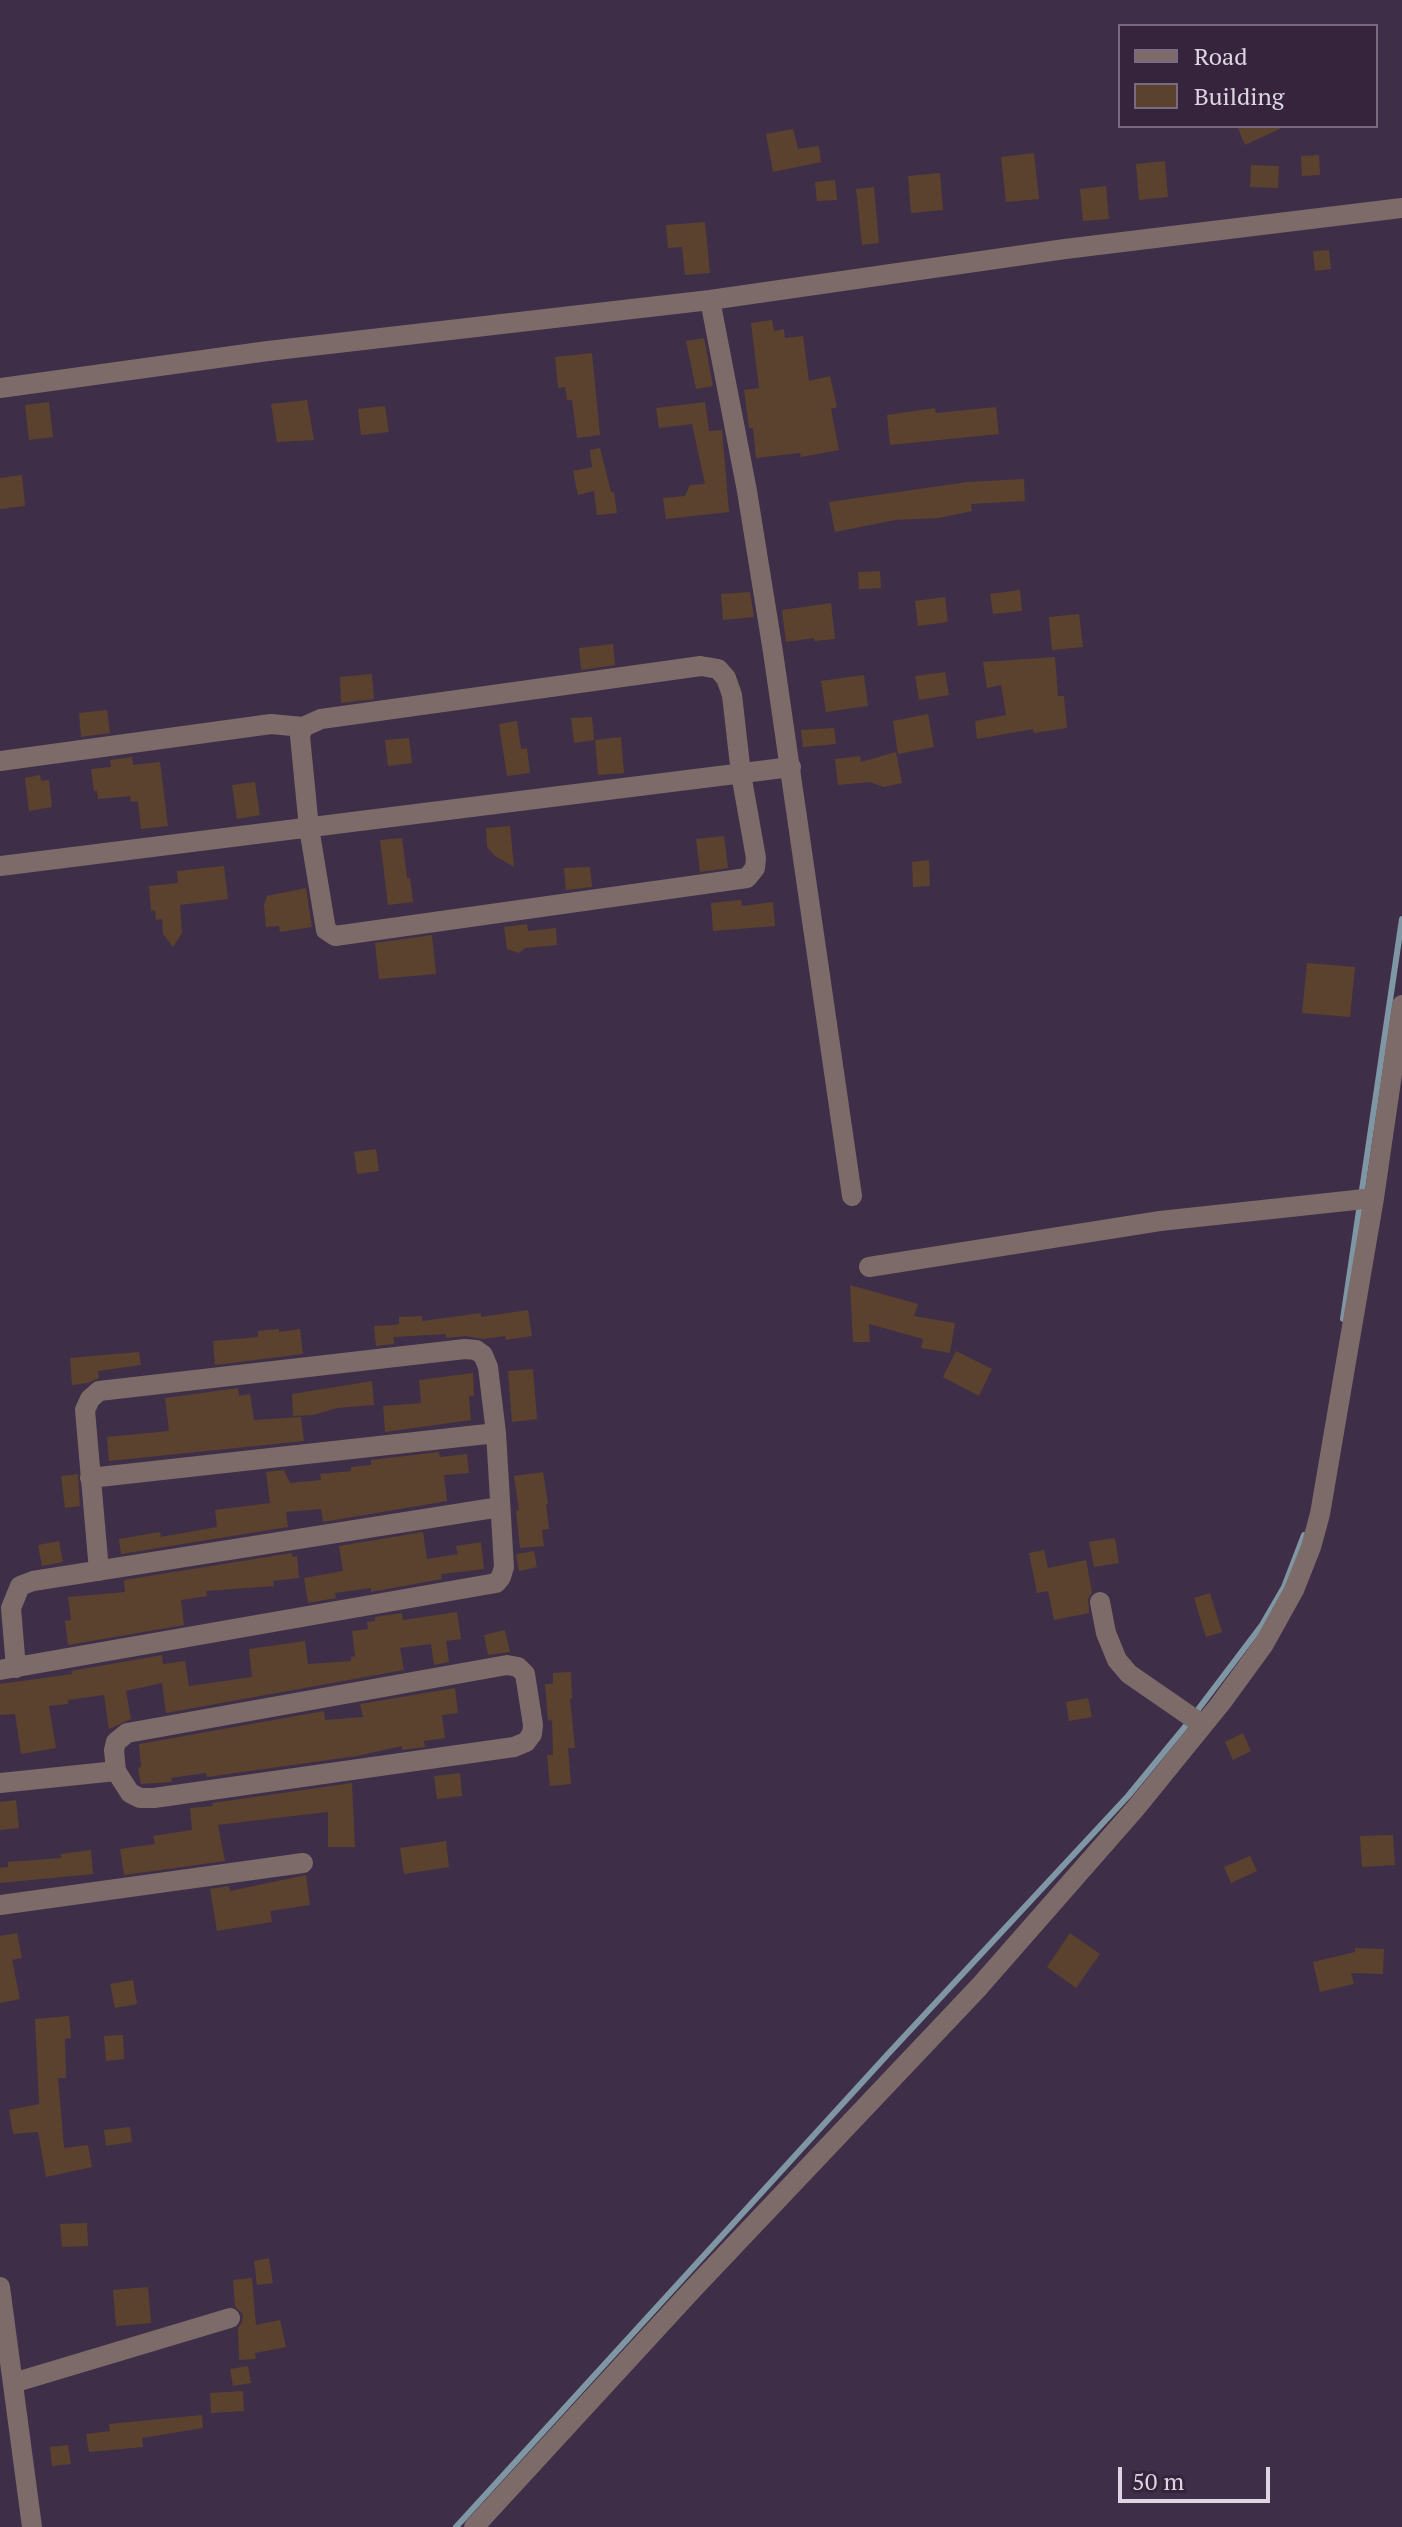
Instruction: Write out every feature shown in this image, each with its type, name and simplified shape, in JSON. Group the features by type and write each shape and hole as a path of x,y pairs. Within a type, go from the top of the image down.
{"street":[{"path":"0,388 268,351 710,300 1065,249 1402,208"},
{"path":"710,300 747,491 791,767 852,1196"},
{"path":"0,761 271,724 303,727 321,719 701,666 718,669 726,678 732,695 755,868 747,878 335,936 326,930 309,828 300,736 303,727"},
{"path":"0,866 791,767"},
{"path":"474,2527 979,1987 1135,1809 1264,1644 1294,1590 1311,1547 1330,1460 1374,1198 1402,1005"},
{"path":"869,1267 1160,1221 1374,1198"},
{"path":"99,1571 85,1410 90,1399 99,1391 476,1350 483,1355 488,1367 496,1433 504,1567 501,1577 496,1583 8,1669 11,1608 20,1586 33,1581 99,1571 500,1507"},
{"path":"90,1478 496,1433"},
{"path":"1100,1602 1106,1633 1117,1660 1129,1674 1203,1725"},
{"path":"507,1665 518,1667 525,1674 532,1734 526,1742 514,1747 154,1798 140,1798 130,1793 116,1771 116,1742 127,1733 507,1665"},
{"path":"0,1783 116,1771"},
{"path":"0,1905 303,1863"},
{"path":"0,2287 32,2527"},
{"path":"13,2383 230,2318"}],"building":[{"path":"1238,128 1282,128 1245,145"},
{"path":"793,129 798,149 819,146 821,162 773,172 766,134"},
{"path":"1034,153 1039,199 1006,202 1001,157"},
{"path":"1319,155 1320,175 1302,176 1301,156"},
{"path":"1165,161 1168,197 1139,200 1136,164"},
{"path":"1251,165 1279,166 1278,188 1250,187"},
{"path":"940,173 943,210 911,213 908,176"},
{"path":"835,180 837,200 817,201 815,182"},
{"path":"1106,186 1109,219 1083,221 1080,189"},
{"path":"874,187 879,243 862,245 856,189"},
{"path":"705,222 710,273 685,275 682,247 668,248 666,225"},
{"path":"1329,250 1331,269 1315,271 1313,251"},
{"path":"772,320 774,331 784,329 785,338 803,336 809,381 830,376 837,407 831,409 839,450 801,457 800,453 756,458 744,390 759,388 751,323"},
{"path":"704,338 713,386 696,389 686,341"},
{"path":"592,353 600,435 577,438 572,400 567,400 565,387 558,388 555,357"},
{"path":"307,400 314,440 277,442 271,404"},
{"path":"49,402 53,437 29,440 25,405"},
{"path":"705,402 709,431 722,430 729,512 666,519 663,498 685,496 690,485 705,484 692,424 659,428 656,408"},
{"path":"385,406 389,432 361,435 358,409"},
{"path":"996,407 999,434 890,445 887,415 935,408 936,413"},
{"path":"600,448 611,492 614,492 617,513 597,515 594,491 578,495 573,471 592,467 590,450"},
{"path":"22,475 25,506 0,509 0,478"},
{"path":"1024,479 1025,501 971,504 972,511 939,518 895,520 835,532 829,502 967,482"},
{"path":"880,571 881,588 859,589 858,572"},
{"path":"1020,590 1022,611 993,614 990,594"},
{"path":"750,592 754,617 723,620 721,594"},
{"path":"945,597 948,622 918,626 915,601"},
{"path":"831,603 835,639 786,642 782,610"},
{"path":"1079,614 1083,647 1052,650 1049,617"},
{"path":"613,644 615,665 581,670 579,648"},
{"path":"1055,657 1058,696 1064,696 1067,728 1034,733 1033,729 977,739 975,721 1006,715 1001,685 987,688 983,662"},
{"path":"945,672 949,695 919,700 915,676"},
{"path":"372,674 374,699 341,703 340,677"},
{"path":"864,675 868,706 826,712 821,681"},
{"path":"107,710 110,733 81,737 79,713"},
{"path":"928,714 934,747 898,754 893,721"},
{"path":"592,717 594,740 574,743 571,718"},
{"path":"517,721 521,749 527,748 530,773 507,776 499,724"},
{"path":"834,728 836,744 803,747 801,730"},
{"path":"621,737 624,773 598,775 595,740"},
{"path":"409,738 412,763 388,766 385,740"},
{"path":"896,752 902,783 884,787 870,782 838,785 835,759 860,756 861,762"},
{"path":"132,757 133,765 160,762 168,826 141,829 138,801 131,802 130,796 98,799 91,769 111,767 110,760"},
{"path":"40,775 41,781 49,780 52,807 29,811 25,778"},
{"path":"255,782 260,815 237,819 232,785"},
{"path":"510,826 514,867 495,856 487,847 486,828"},
{"path":"724,836 728,868 700,872 696,839"},
{"path":"402,838 413,902 388,905 380,840"},
{"path":"929,860 930,886 913,887 912,862"},
{"path":"224,866 228,899 180,905 182,933 173,947 163,934 162,919 156,920 155,910 151,911 149,886 178,883 177,871"},
{"path":"590,867 592,887 566,890 564,868"},
{"path":"306,888 312,927 280,932 279,926 266,927 264,905 267,896"},
{"path":"741,900 742,906 773,902 775,926 713,931 711,903"},
{"path":"527,924 528,931 556,928 557,945 525,948 519,953 507,949 504,927"},
{"path":"432,935 436,974 379,979 375,943"},
{"path":"1307,963 1355,967 1350,1017 1302,1013"},
{"path":"376,1149 379,1171 357,1174 354,1152"},
{"path":"850,1285 918,1304 914,1316 955,1323 950,1353 921,1348 923,1339 869,1324 870,1342 853,1342"},
{"path":"528,1310 532,1336 506,1340 505,1336 446,1338 446,1334 394,1337 393,1325 399,1324 399,1317 422,1316 422,1321"},
{"path":"393,1325 394,1344 376,1346 374,1326"},
{"path":"279,1329 279,1332 300,1329 303,1354 215,1365 213,1341 258,1337 258,1331"},
{"path":"956,1351 992,1369 979,1396 943,1377"},
{"path":"139,1352 141,1365 98,1371 99,1378 72,1385 70,1358"},
{"path":"533,1369 537,1419 512,1422 508,1371"},
{"path":"473,1373 474,1396 469,1396 471,1420 385,1432 383,1406 421,1403 419,1380"},
{"path":"372,1381 374,1405 293,1416 292,1394"},
{"path":"238,1388 239,1396 250,1394 254,1420 301,1417 304,1441 109,1461 107,1437 169,1431 165,1398"},
{"path":"439,1452 440,1457 467,1454 469,1473 444,1475 447,1501 323,1522 321,1509 286,1512 288,1527 121,1554 119,1539 160,1532 161,1537 217,1527 215,1510 270,1503 266,1472 284,1470 290,1483 321,1480 320,1474 351,1471 351,1467 371,1465 371,1460"},
{"path":"543,1472 549,1529 542,1530 544,1546 520,1548 514,1476"},
{"path":"78,1474 80,1506 65,1508 61,1476"},
{"path":"423,1532 427,1559 458,1554 456,1546 481,1542 484,1569 441,1574 442,1579 371,1592 371,1588 335,1593 336,1598 308,1603 304,1578 343,1571 339,1546"},
{"path":"1115,1538 1119,1563 1094,1567 1089,1542"},
{"path":"59,1541 63,1562 42,1566 38,1545"},
{"path":"1044,1550 1048,1568 1086,1560 1092,1592 1088,1599 1089,1613 1054,1620 1048,1591 1037,1593 1029,1553"},
{"path":"534,1551 537,1567 519,1571 516,1554"},
{"path":"292,1553 292,1557 297,1556 299,1578 273,1581 274,1586 206,1591 207,1596 181,1600 184,1625 68,1645 65,1621 71,1620 68,1597 125,1592 124,1580"},
{"path":"1210,1593 1222,1632 1206,1637 1194,1598"},
{"path":"457,1612 461,1639 446,1641 449,1662 434,1665 431,1644 400,1648 404,1670 166,1713 162,1683 126,1691 131,1719 109,1729 104,1695 68,1700 68,1704 49,1706 56,1748 21,1754 15,1714 0,1715 0,1684 72,1674 71,1671 162,1655 163,1664 185,1661 189,1686 252,1677 249,1649 305,1641 308,1664 351,1661 351,1657 355,1656 352,1631 368,1629 367,1622 375,1621 375,1617 402,1613 403,1620"},
{"path":"505,1630 510,1652 488,1655 484,1635"},
{"path":"571,1672 570,1699 575,1748 568,1748 571,1784 550,1786 547,1755 553,1755 552,1720 548,1721 545,1684 553,1684 553,1673"},
{"path":"455,1688 458,1713 442,1715 445,1738 424,1741 425,1747 402,1750 402,1746 357,1756 207,1777 206,1773 171,1778 172,1782 141,1784 139,1744 324,1711 325,1720 363,1717 360,1704"},
{"path":"1088,1698 1092,1717 1069,1721 1066,1702"},
{"path":"1243,1733 1251,1751 1233,1760 1225,1742"},
{"path":"460,1773 462,1796 437,1799 434,1776"},
{"path":"352,1783 355,1847 328,1847 328,1812 275,1818 218,1825 225,1861 124,1875 120,1849 155,1844 153,1836 192,1830 190,1808"},
{"path":"16,1800 19,1828 0,1830 0,1802"},
{"path":"1393,1835 1395,1865 1362,1867 1360,1836"},
{"path":"446,1841 449,1867 404,1874 400,1848"},
{"path":"91,1850 93,1874 0,1883 0,1868 8,1867 8,1862 61,1858 61,1854"},
{"path":"1250,1856 1257,1871 1231,1883 1224,1867"},
{"path":"306,1875 310,1905 270,1911 272,1922 217,1931 210,1889 229,1886 230,1891"},
{"path":"17,1933 22,1958 12,1960 20,1999 0,2003 0,1936"},
{"path":"1070,1933 1100,1954 1076,1988 1047,1967"},
{"path":"1355,1948 1384,1949 1383,1974 1351,1973 1354,1984 1320,1992 1313,1962 1355,1952"},
{"path":"133,1980 137,2004 115,2008 110,1984"},
{"path":"69,2016 71,2038 65,2039 66,2078 58,2078 64,2148 88,2145 92,2167 46,2177 38,2132 13,2134 9,2110 39,2104 35,2019"},
{"path":"123,2035 124,2059 106,2061 104,2036"},
{"path":"130,2127 132,2142 106,2146 104,2130"},
{"path":"87,2223 88,2246 62,2247 60,2224"},
{"path":"269,2258 273,2283 257,2285 254,2261"},
{"path":"252,2278 256,2325 280,2320 286,2347 255,2353 256,2359 239,2360 238,2328 243,2315 235,2306 233,2280"},
{"path":"148,2287 151,2323 116,2326 113,2290"},
{"path":"248,2366 251,2383 233,2386 230,2369"},
{"path":"243,2391 244,2411 211,2413 210,2393"},
{"path":"202,2415 203,2428 142,2438 143,2447 89,2452 86,2434 110,2431 109,2424"},
{"path":"68,2445 71,2464 52,2466 50,2447"}],"waterway":[{"path":"1343,1319 1402,919"},
{"path":"456,2527 1128,1796 1262,1625 1284,1587 1304,1535"}]}
